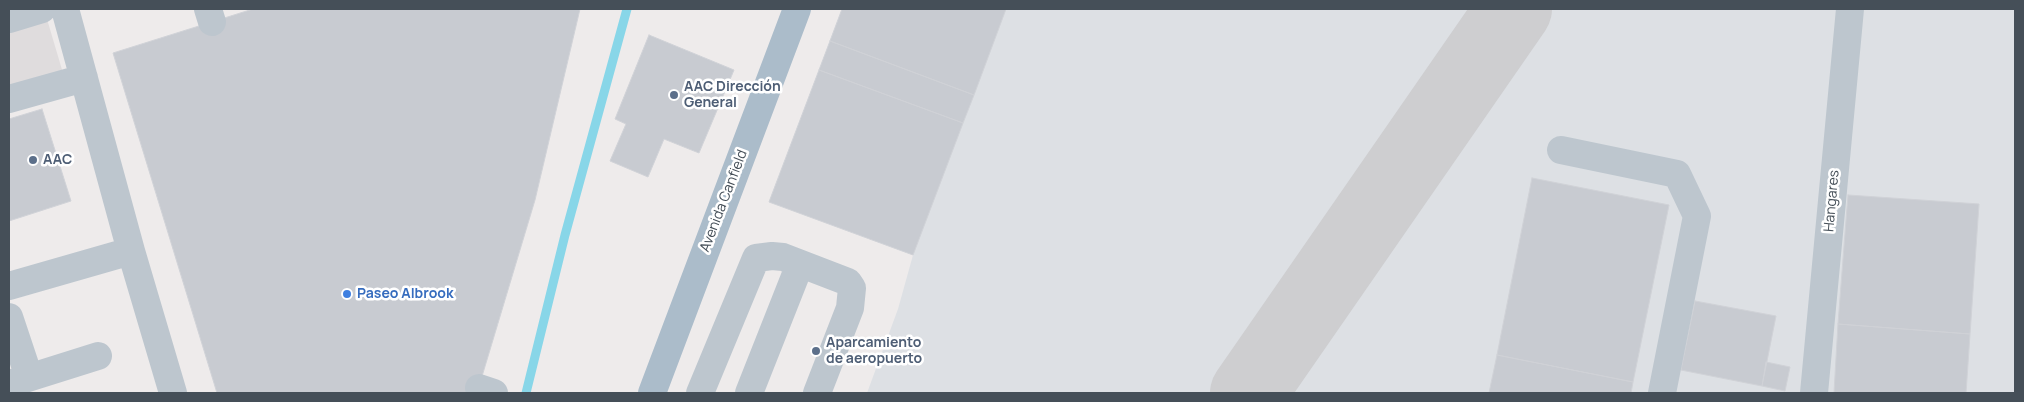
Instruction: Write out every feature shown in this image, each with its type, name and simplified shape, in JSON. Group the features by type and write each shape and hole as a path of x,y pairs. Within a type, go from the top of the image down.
{"main road":[{"name":"Avenida Canfield","path":"652,393 797,9"}],"street":[{"path":"9,19 42,9"},
{"path":"65,9 131,251 173,393"},
{"name":"Hangares","path":"1814,393 1850,9"},
{"path":"9,99 84,78"},
{"path":"1561,150 1677,174 1697,216 1662,393"},
{"path":"9,286 131,251"},
{"path":"700,393 756,258 783,257 848,282 852,288 850,308 817,393"},
{"path":"750,393 800,264"},
{"path":"9,317 19,380 98,356"}],"shaded area":[{"path":"9,9 44,9 68,90 9,107"},
{"path":"842,9 2015,9 2015,393 867,393 898,309 913,255 769,202"}],"building":[{"name":"Paseo Albrook","path":"253,9 580,9 535,200 477,393 217,393 113,53"},
{"path":"842,9 1006,9 974,95 830,41"},
{"name":"AAC Dirección General","path":"649,35 734,70 699,153 664,139 648,177 610,161 626,124 615,119"},
{"path":"830,41 974,95 963,123 819,70"},
{"path":"819,70 963,123 913,255 769,202"},
{"name":"AAC","path":"42,109 71,201 9,221 9,119"},
{"path":"1532,178 1669,205 1633,382 1497,355"},
{"path":"1848,195 1979,204 1970,334 1838,324"},
{"path":"1695,301 1776,316 1762,386 1681,370"},
{"path":"1838,324 1970,334 1966,393 1834,393"},
{"path":"1497,355 1633,382 1631,393 1489,393"},
{"path":"1766,362 1790,367 1785,391 1762,386"}],"waterway":[{"path":"526,393 565,235 627,9"}],"taxiway":[{"path":"1248,393 1514,9"}],"place":[{"name":"AAC Dirección General","path":"674,95"},
{"name":"AAC","path":"33,160"},
{"name":"Paseo Albrook","path":"347,294"},
{"name":"Aparcamiento de aeropuerto","path":"816,351"}]}
